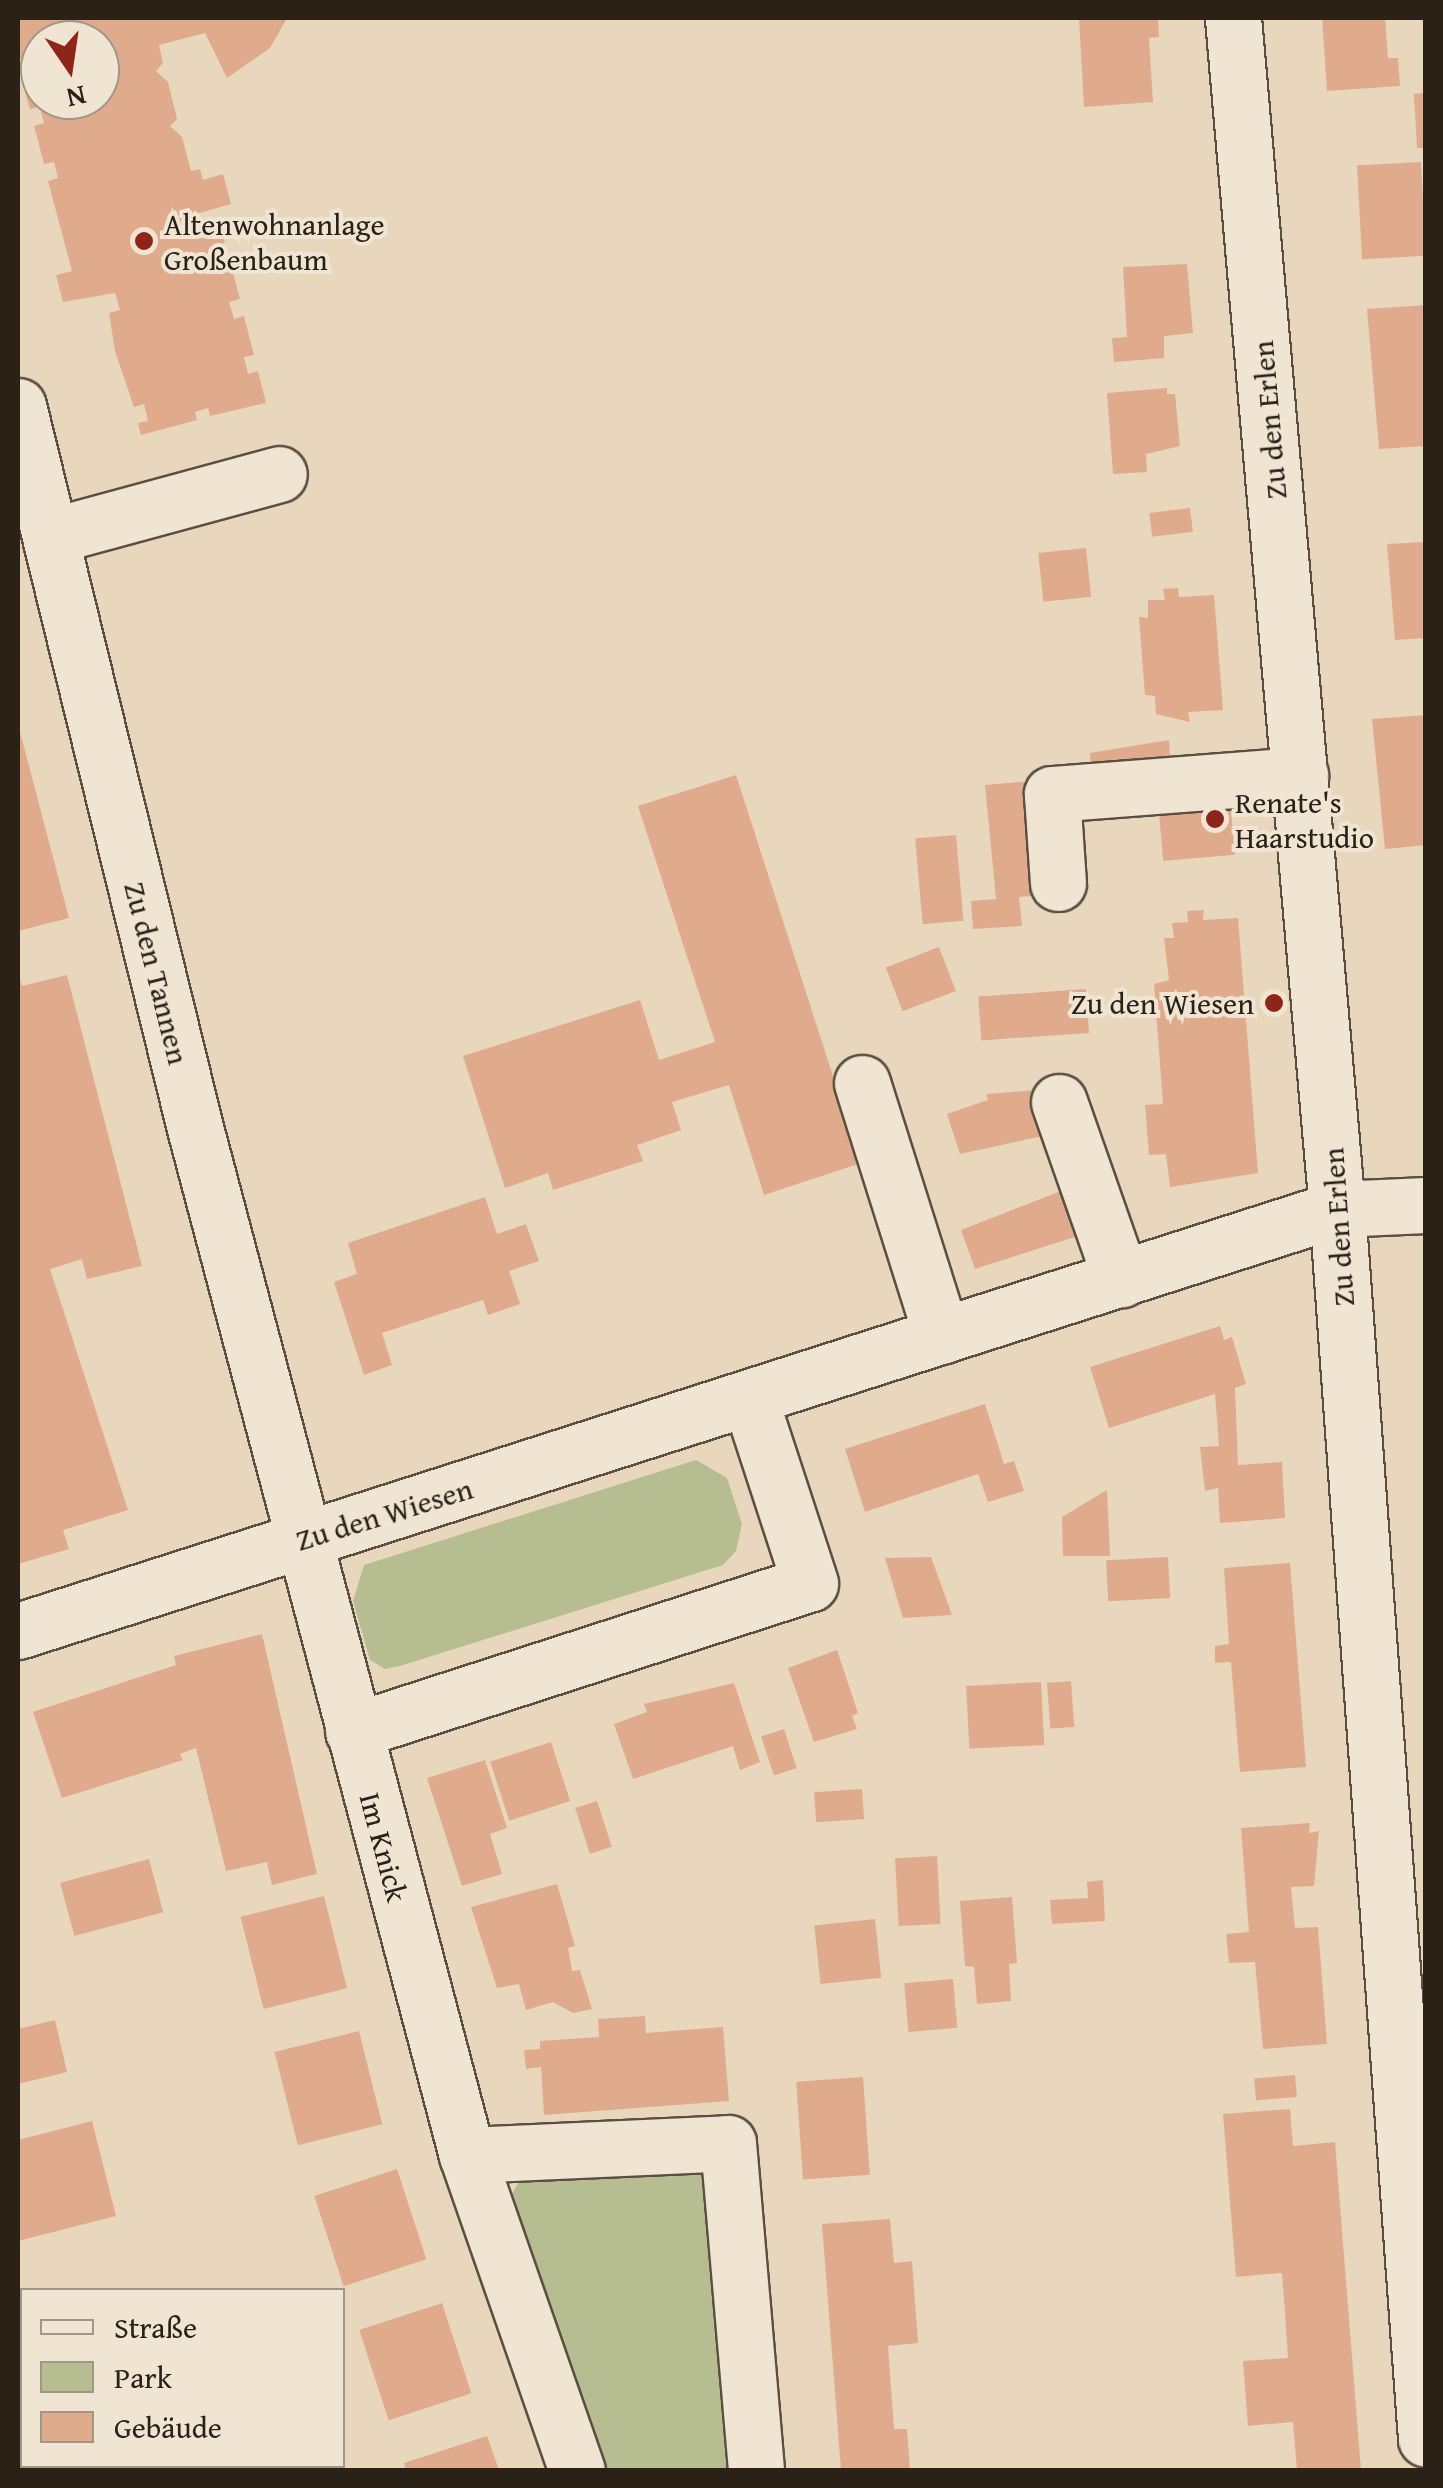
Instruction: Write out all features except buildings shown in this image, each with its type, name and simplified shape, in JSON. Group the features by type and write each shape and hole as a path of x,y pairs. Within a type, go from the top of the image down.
{"street":[{"name":"Zu den Erlen","path":"1234,18 1338,1208 1426,2438"},
{"name":"Zu den Tannen","path":"18,406 194,1128 304,1538"},
{"path":"45,512 280,474"},
{"path":"1058,884 1052,794 1300,774"},
{"path":"862,1083 942,1336"},
{"path":"1058,1102 1121,1278"},
{"name":"Zu den Wiesen","path":"18,1631 1338,1208 1426,1205"},
{"path":"353,1731 810,1582 750,1399"},
{"name":"Im Knick","path":"304,1538 466,2155 577,2470"},
{"path":"466,2155 728,2142 756,2470"}],"green space":[{"path":"696,1460 727,1478 742,1524 736,1551 723,1565 400,1666 385,1669 370,1660 353,1601 364,1565"},
{"path":"693,2169 706,2178 739,2470 592,2470 506,2204 524,2173"}],"place":[{"name":"Altenwohnanlage Großenbaum","path":"144,241"},
{"name":"Renate's Haarstudio","path":"1215,819"},
{"name":"Zu den Wiesen","path":"1274,1003"}]}
